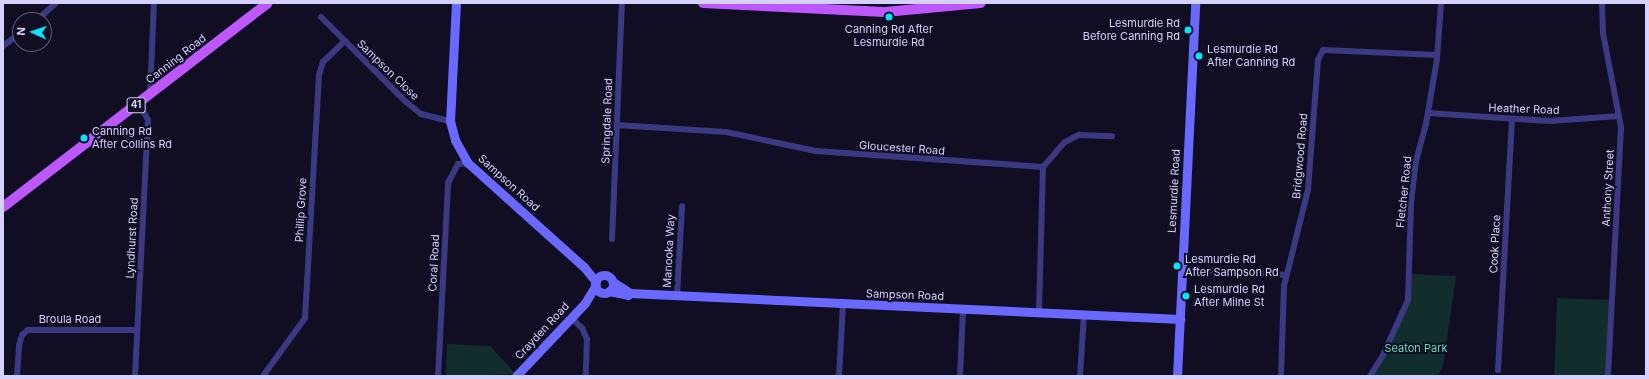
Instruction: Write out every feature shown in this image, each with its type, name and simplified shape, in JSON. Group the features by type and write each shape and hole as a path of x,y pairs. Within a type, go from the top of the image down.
{"main road":[{"name":"Canning Road","path":"3,207 268,3"},
{"path":"703,3 885,12 982,3"}],"street":[{"path":"46,12 56,3"},
{"path":"150,94 154,3"},
{"name":"Sampson Road","path":"456,3 450,121 454,140 468,163 584,267 596,283"},
{"name":"Springdale Road","path":"612,239 622,3"},
{"name":"Fletcher Road","path":"1370,376 1382,357 1408,300 1412,203 1416,161 1428,113 1437,55 1440,3"},
{"name":"Anthony Street","path":"1602,3 1603,33 1621,128 1608,376"},
{"name":"Lesmurdie Road","path":"1177,376 1196,4"},
{"name":"Sampson Close","path":"321,17 421,114 450,121"},
{"path":"3,46 12,39"},
{"name":"Phillip Grove","path":"265,374 305,318 319,75 323,62 345,41"},
{"name":"Bridgwood Road","path":"1281,376 1285,275 1305,207 1318,60 1323,50 1437,55"},
{"name":"Lyndhurst Road","path":"135,376 148,120 139,103"},
{"name":"Heather Road","path":"1428,113 1550,121 1619,116"},
{"name":"Cook Place","path":"1498,370 1512,119"},
{"name":"Gloucester Road","path":"617,125 726,132 816,151 1043,167"},
{"path":"1039,312 1043,167 1065,142 1079,135 1112,136"},
{"name":"Coral Road","path":"438,376 448,183 458,164 468,163"},
{"name":"Manooka Way","path":"676,296 682,206"},
{"name":"Sampson Road","path":"584,267 602,275"},
{"path":"1182,269 1285,275"},
{"path":"602,275 610,277 613,282 606,292 598,290 596,283 602,275"},
{"name":"Sampson Road","path":"613,282 630,293"},
{"name":"Crayden Road","path":"516,376 585,302 596,283"},
{"name":"Sampson Road","path":"606,292 628,295 630,293 844,305 1180,319"},
{"name":"Crayden Road","path":"585,302 606,292"},
{"path":"839,376 844,305"},
{"path":"960,376 963,309"},
{"path":"1080,376 1084,314"},
{"path":"571,318 582,328 587,339 586,376"},
{"name":"Broula Road","path":"17,376 19,345 22,335 28,330 137,330"},
{"path":"265,374 273,376"}],"green space":[{"name":"Seaton Park","path":"1409,274 1456,276 1443,366 1438,376 1370,376 1408,300"},
{"path":"1557,298 1612,300 1609,376 1554,376"},
{"path":"447,344 490,346 516,374 446,376"}],"place":[{"name":"Canning Rd After Lesmurdie Rd","path":"889,17"},
{"name":"Lesmurdie Rd Before Canning Rd","path":"1188,30"},
{"name":"Lesmurdie Rd After Canning Rd","path":"1199,56"},
{"name":"Canning Rd After Collins Rd","path":"84,138"},
{"name":"Lesmurdie Rd After Sampson Rd","path":"1177,266"},
{"name":"Lesmurdie Rd After Milne St","path":"1186,296"}]}
